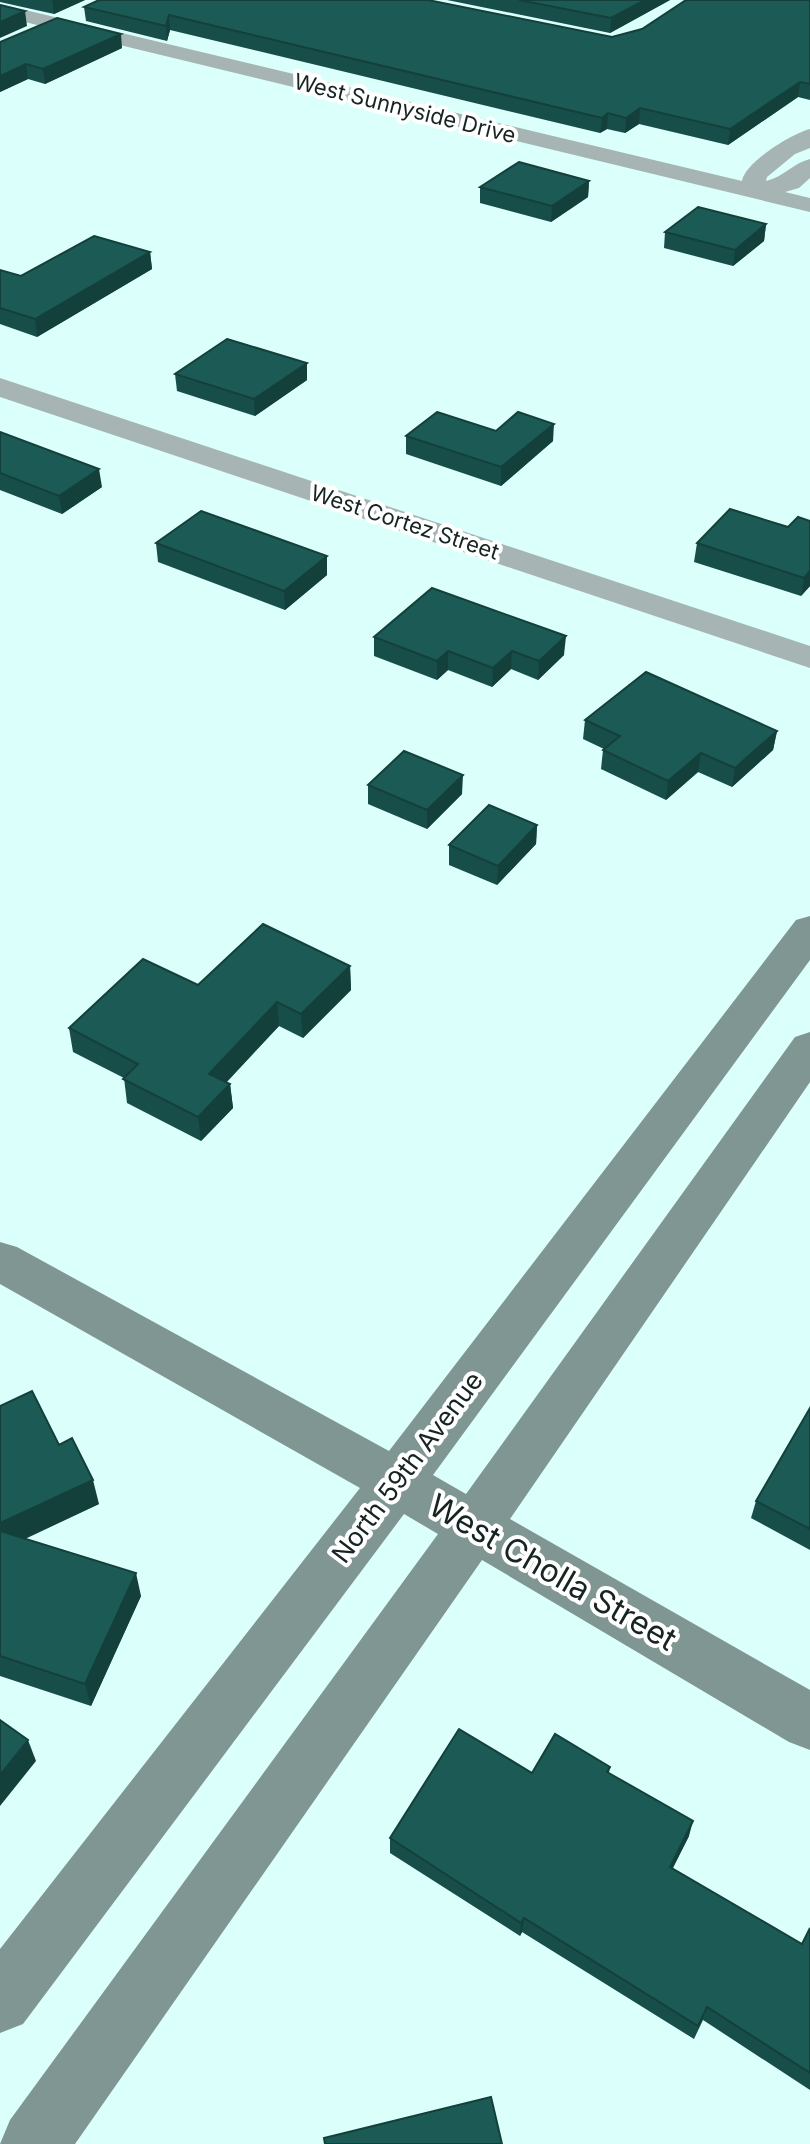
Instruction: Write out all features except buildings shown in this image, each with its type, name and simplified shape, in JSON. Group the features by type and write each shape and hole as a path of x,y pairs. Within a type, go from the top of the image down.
{"main road":[{"name":"North 59th Avenue","path":"0,2001 397,1482 810,930"},
{"path":"34,2144 475,1526 810,1048"},
{"name":"West Cholla Street","path":"0,1261 475,1526 810,1722"}],"street":[{"name":"West Sunnyside Drive","path":"0,10 810,205"},
{"path":"21,40 88,10"},
{"path":"753,192 790,183 809,148"},
{"name":"West Cortez Street","path":"0,387 810,658"}]}
